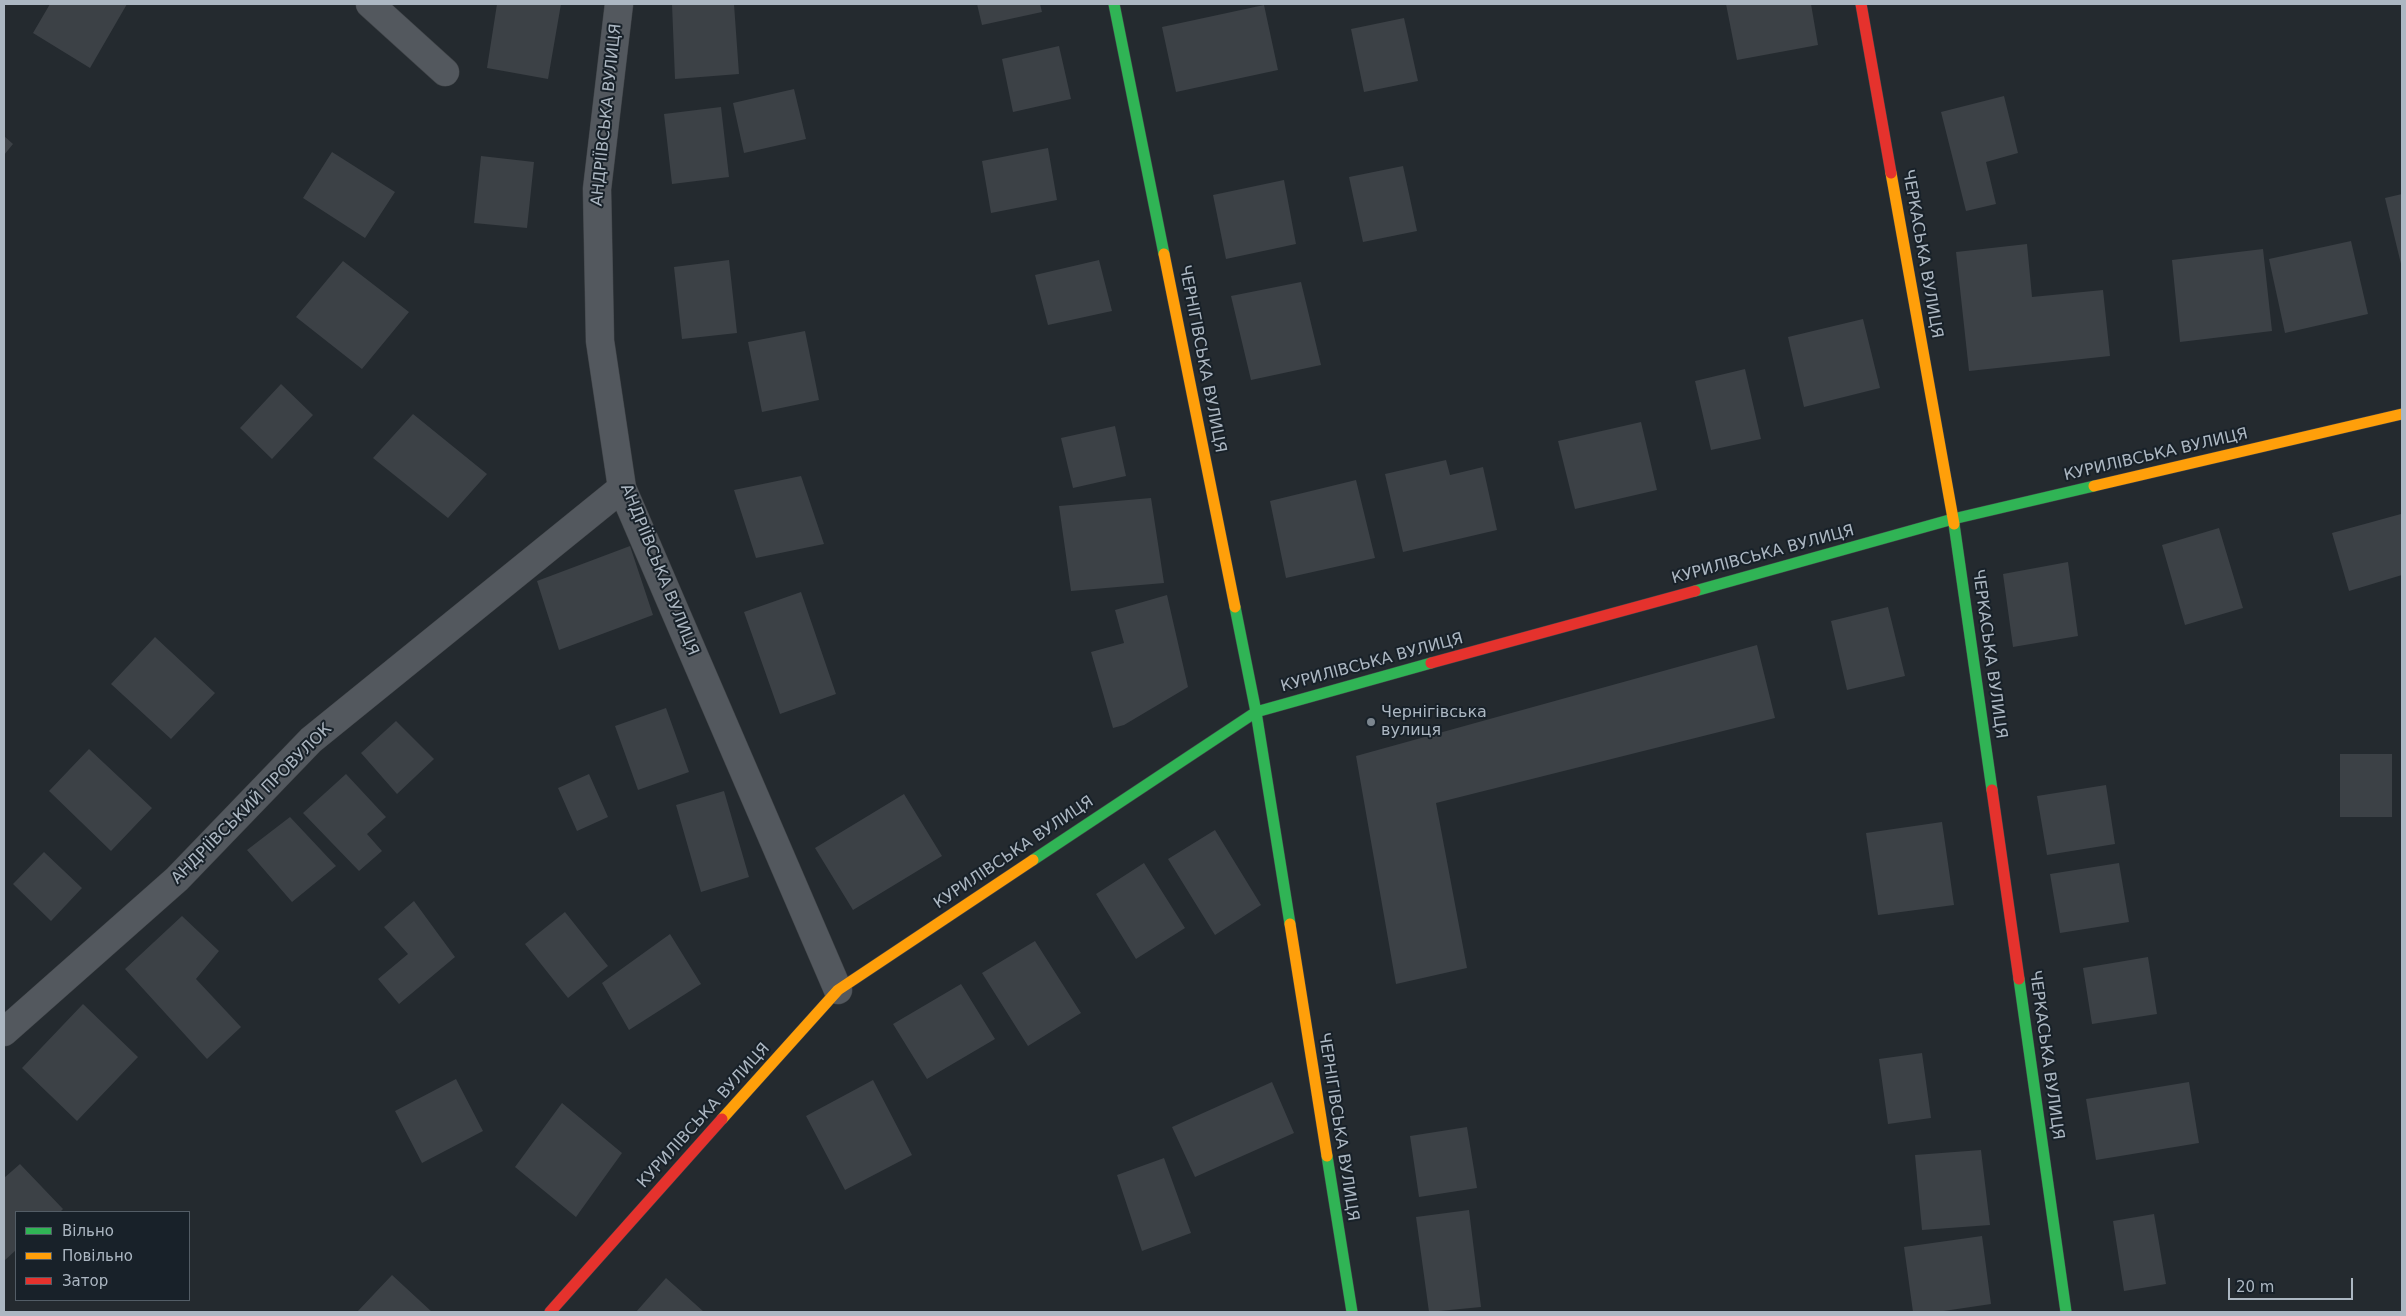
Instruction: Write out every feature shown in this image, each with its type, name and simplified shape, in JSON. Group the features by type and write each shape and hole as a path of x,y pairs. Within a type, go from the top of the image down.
{"street":[{"path":"370,4 446,72"},
{"name":"АНДРІЇВСЬКА ВУЛИЦЯ","path":"619,4 596,189 600,341 622,488 838,990"},
{"name":"ЧЕРНІГІВСЬКА ВУЛИЦЯ","path":"1114,4 1256,712 1352,1312"},
{"name":"ЧЕРКАСЬКА ВУЛИЦЯ","path":"1861,4 1953,519 2066,1312"},
{"name":"КУРИЛІВСЬКА ВУЛИЦЯ","path":"550,1312 838,990 1256,712 1953,519 2402,414"},
{"name":"АНДРІЇВСЬКИЙ ПРОВУЛОК","path":"4,1032 177,880 311,740 622,488"}],"building":[{"path":"50,4 127,4 90,68 33,33"},
{"path":"497,4 561,4 548,79 487,68"},
{"path":"672,4 734,4 739,74 675,79"},
{"path":"977,4 1040,4 1042,12 982,25"},
{"path":"1726,4 1811,4 1818,45 1737,60"},
{"path":"1264,5 1278,70 1176,92 1162,27"},
{"path":"1404,18 1418,81 1364,92 1351,29"},
{"path":"1059,46 1071,99 1013,112 1002,59"},
{"path":"794,89 806,139 744,153 733,103"},
{"path":"2004,96 2018,153 1986,162 1996,204 1966,211 1941,112"},
{"path":"721,107 729,177 672,184 664,114"},
{"path":"4,136 13,144 4,155"},
{"path":"1048,148 1057,200 991,213 982,161"},
{"path":"332,152 395,192 365,238 303,198"},
{"path":"481,156 534,162 527,228 474,223"},
{"path":"1403,166 1417,231 1363,242 1349,177"},
{"path":"1284,180 1296,244 1226,259 1213,195"},
{"path":"2402,194 2402,268 2385,198"},
{"path":"2351,241 2368,314 2285,333 2269,259"},
{"path":"2027,244 2032,297 2103,290 2110,356 1969,371 1956,252"},
{"path":"2263,249 2272,331 2180,342 2172,260"},
{"path":"729,260 737,333 682,339 674,267"},
{"path":"1099,260 1112,311 1048,325 1035,275"},
{"path":"343,261 409,312 362,369 296,317"},
{"path":"1301,282 1321,365 1251,380 1231,296"},
{"path":"1863,319 1880,388 1804,407 1788,337"},
{"path":"805,331 819,400 762,412 748,342"},
{"path":"1745,369 1761,439 1711,450 1695,381"},
{"path":"281,384 313,415 272,459 240,428"},
{"path":"413,414 487,474 448,518 373,458"},
{"path":"1641,422 1657,490 1575,509 1558,441"},
{"path":"1115,426 1126,476 1073,488 1061,438"},
{"path":"1446,460 1450,475 1483,467 1497,530 1403,552 1385,474"},
{"path":"801,476 824,544 756,558 734,490"},
{"path":"1356,480 1375,558 1286,578 1270,501"},
{"path":"1151,498 1164,583 1071,591 1059,506"},
{"path":"2401,514 2402,575 2349,591 2332,533"},
{"path":"2219,528 2243,608 2185,625 2162,545"},
{"path":"630,546 653,615 559,650 537,581"},
{"path":"2068,562 2078,636 2013,647 2003,574"},
{"path":"801,592 836,694 780,714 744,612"},
{"path":"1167,595 1188,687 1124,725 1113,728 1091,652 1124,643 1115,610"},
{"path":"1888,607 1905,676 1847,690 1831,621"},
{"path":"155,637 215,693 171,739 111,684"},
{"path":"1757,645 1775,718 1436,803 1467,968 1396,984 1356,756"},
{"path":"666,708 689,772 638,790 615,726"},
{"path":"396,721 434,759 397,794 361,753"},
{"path":"89,749 152,808 111,851 49,791"},
{"path":"2340,754 2392,754 2392,817 2340,817"},
{"path":"346,774 386,817 367,834 382,851 359,871 303,813"},
{"path":"589,774 608,817 577,831 558,788"},
{"path":"2106,785 2115,844 2047,855 2037,796"},
{"path":"724,791 749,877 701,892 676,805"},
{"path":"904,794 942,856 853,910 815,848"},
{"path":"290,817 336,866 292,902 247,850"},
{"path":"1942,822 1954,905 1878,915 1866,833"},
{"path":"1215,830 1261,905 1215,935 1168,859"},
{"path":"44,852 82,888 51,921 13,884"},
{"path":"1144,863 1185,928 1136,959 1096,894"},
{"path":"2119,863 2129,922 2060,933 2050,874"},
{"path":"414,901 455,957 399,1004 378,979 408,954 384,927"},
{"path":"565,912 608,966 568,998 525,944"},
{"path":"182,916 219,951 196,979 241,1027 207,1059 125,969"},
{"path":"670,934 701,984 629,1030 602,983"},
{"path":"1035,941 1081,1013 1028,1046 982,973"},
{"path":"2148,957 2157,1014 2092,1024 2083,968"},
{"path":"961,984 995,1039 927,1079 893,1024"},
{"path":"83,1004 138,1057 77,1121 22,1068"},
{"path":"1922,1053 1931,1118 1888,1124 1879,1059"},
{"path":"456,1079 483,1131 422,1163 395,1111"},
{"path":"873,1080 912,1155 845,1190 806,1116"},
{"path":"1272,1082 1294,1133 1195,1177 1172,1127"},
{"path":"2189,1082 2199,1143 2096,1160 2086,1099"},
{"path":"562,1103 622,1153 576,1217 515,1167"},
{"path":"1467,1127 1477,1188 1419,1197 1410,1136"},
{"path":"1981,1150 1990,1225 1922,1230 1915,1155"},
{"path":"1164,1158 1191,1233 1142,1251 1117,1175"},
{"path":"20,1164 63,1209 61,1211 15,1211 15,1251 4,1261 4,1178"},
{"path":"1469,1210 1481,1307 1429,1312 1416,1217"},
{"path":"2154,1214 2166,1284 2124,1291 2113,1221"},
{"path":"1982,1236 1991,1304 1937,1312 1913,1312 1904,1247"},
{"path":"392,1275 432,1312 357,1312"},
{"path":"666,1278 704,1312 636,1312"}],"traffic: fast":[{"path":"1114,4 1164,254"},
{"path":"1695,591 1953,519 2094,486"},
{"path":"1954,524 1992,790"},
{"path":"1235,607 1256,712 1290,924"},
{"path":"1033,860 1256,712 1431,663"},
{"path":"2019,979 2066,1312"},
{"path":"1327,1156 1352,1312"}],"traffic: slow":[{"path":"1891,173 1954,524"},
{"path":"1164,254 1235,607"},
{"path":"2094,486 2402,414"},
{"path":"722,1119 838,990 1033,860"},
{"path":"1290,924 1327,1156"}],"traffic: jam":[{"path":"1861,4 1891,173"},
{"path":"1431,663 1695,591"},
{"path":"1992,790 2019,979"},
{"path":"550,1312 722,1119"}],"place":[{"name":"Чернігівська вулиця","path":"1371,722"}]}
